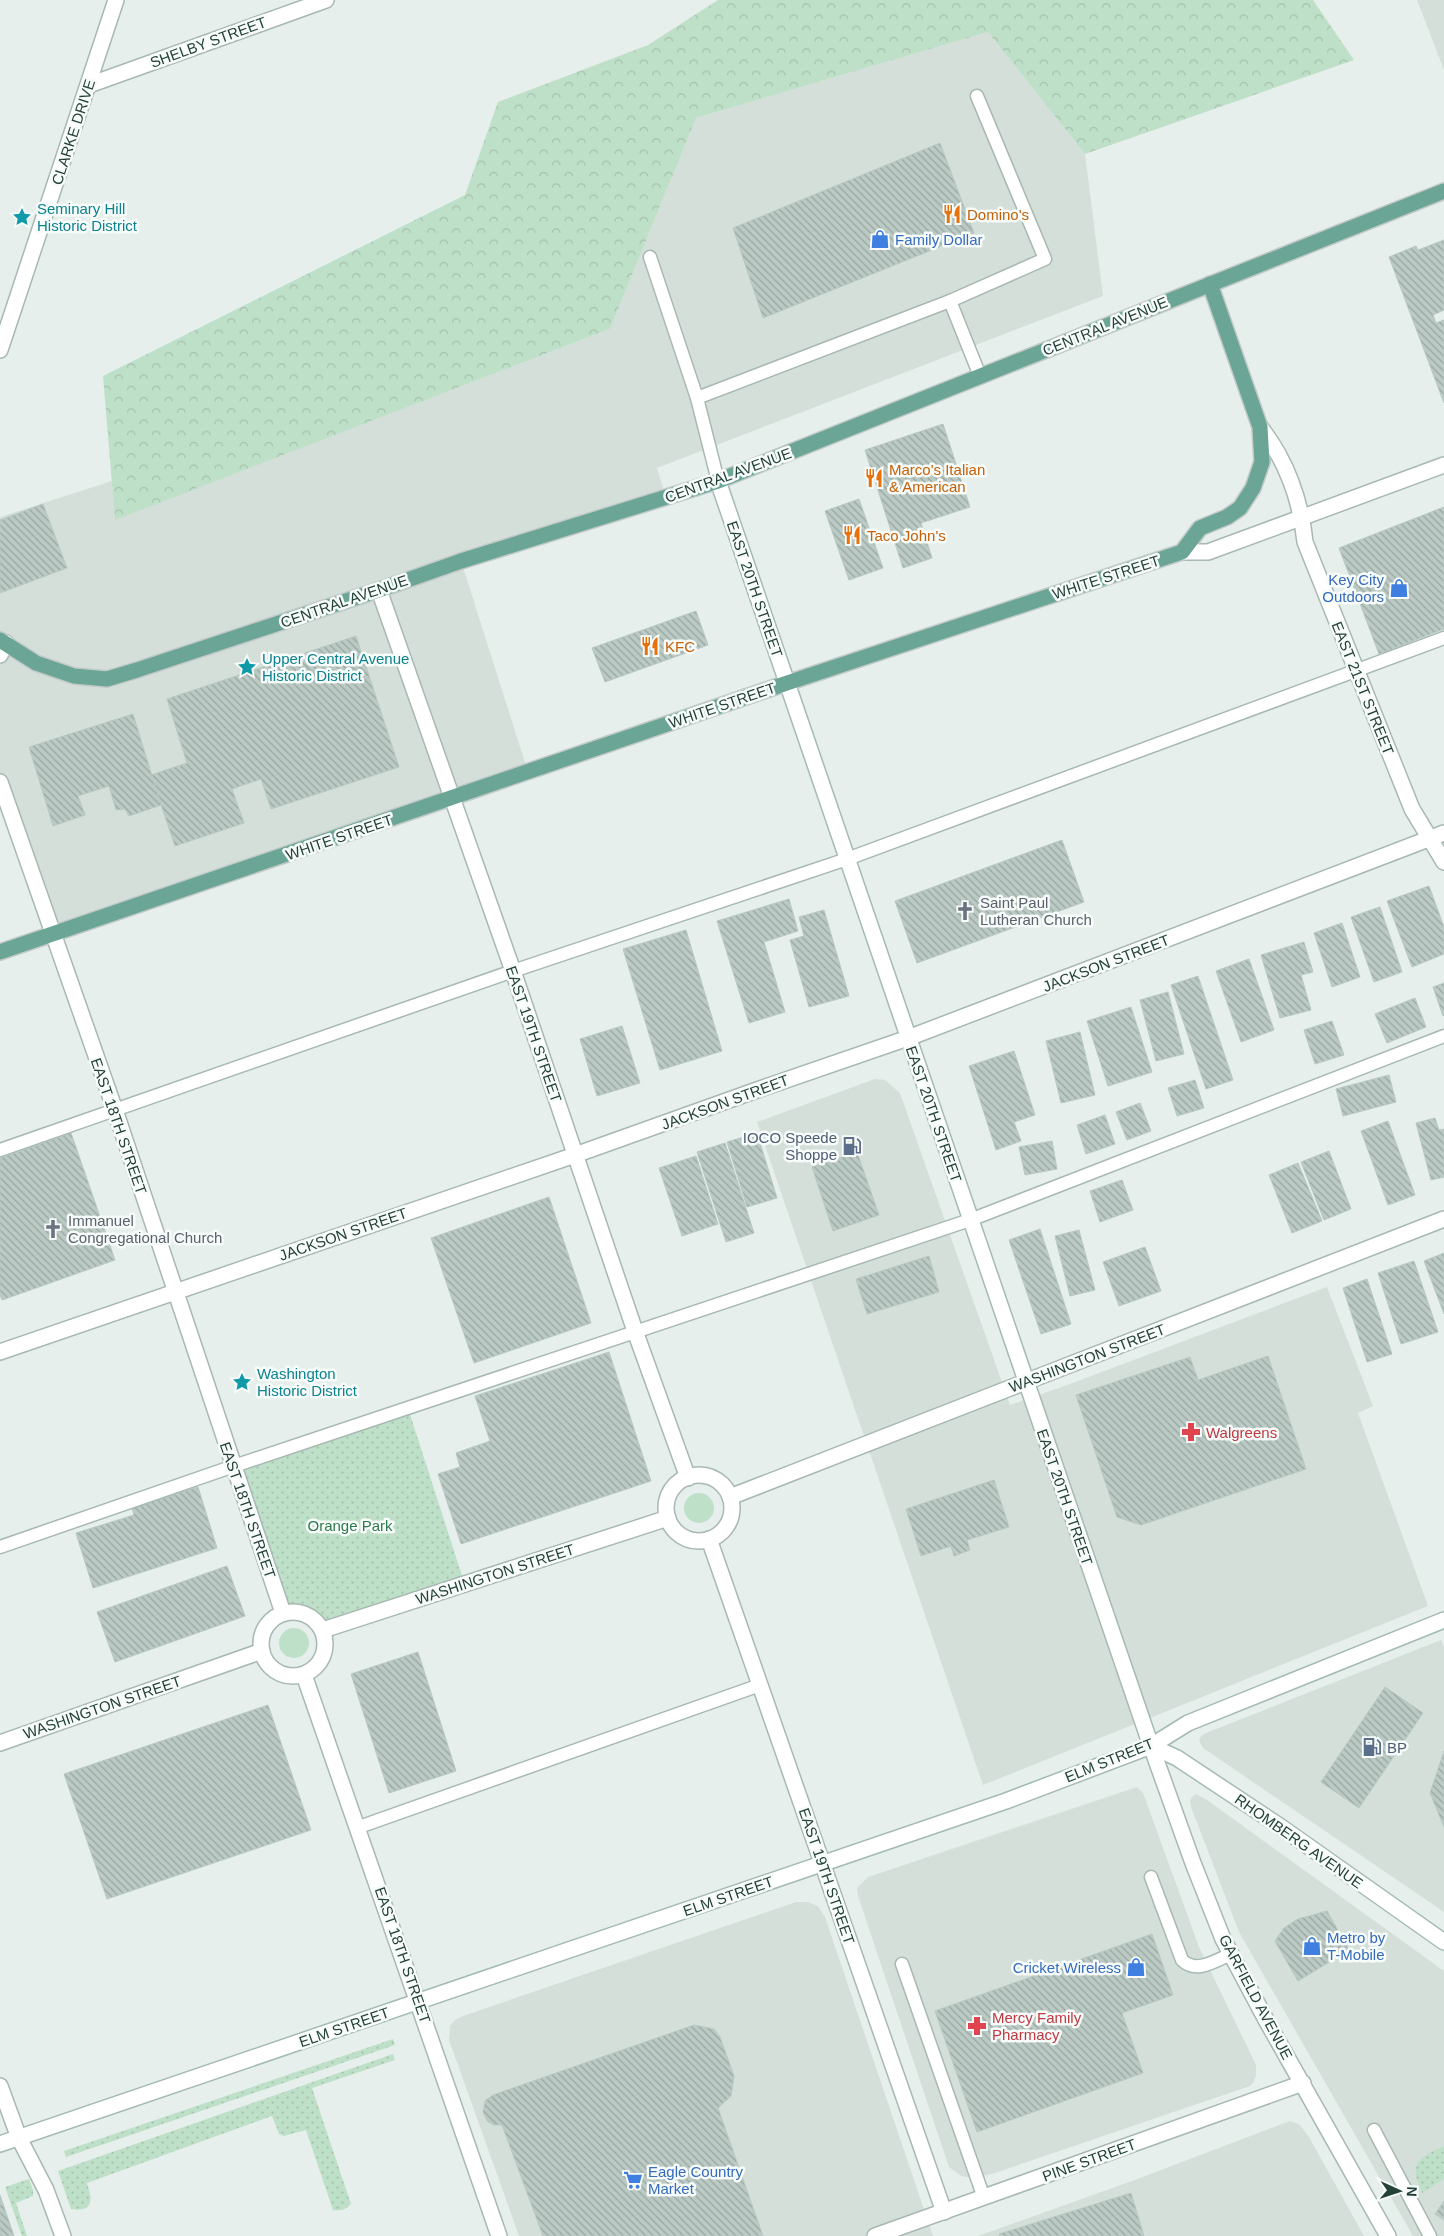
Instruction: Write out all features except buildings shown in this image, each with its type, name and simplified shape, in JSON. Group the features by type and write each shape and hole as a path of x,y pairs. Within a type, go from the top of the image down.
{"main road":[{"name":"CENTRAL AVENUE","path":"2,646 36,662 74,676 107,679 461,561 718,481 1444,191"},
{"name":"EAST 21ST STREET","path":"1210,284 1260,427"},
{"path":"1182,552 1200,528 1227,517 1240,508 1254,488 1262,462 1260,427"},
{"name":"WHITE STREET","path":"0,952 787,683 1182,552"}],"street":[{"name":"CLARKE DRIVE","path":"0,350 116,0"},
{"name":"SHELBY STREET","path":"89,84 326,0"},
{"name":"EAST 21ST STREET","path":"1260,427 1274,444 1303,518 1305,542 1355,672 1412,809 1437,836 1444,862"},
{"name":"WHITE STREET","path":"1182,552 1208,552 1444,465"},
{"name":"EAST 20TH STREET","path":"718,481 1151,1746"},
{"name":"EAST 19TH STREET","path":"378,590 513,971 635,1331 688,1478"},
{"name":"EAST 18TH STREET","path":"0,782 115,1110 283,1613"},
{"name":"JACKSON STREET","path":"0,1352 575,1155 908,1038 1437,836"},
{"name":"WASHINGTON STREET","path":"730,1497 1444,1219"},
{"path":"708,1476 717,1481 730,1497 732,1508 730,1518 718,1535 709,1540 689,1540 672,1528 668,1518 667,1502 674,1487 688,1478 708,1476"},
{"name":"WASHINGTON STREET","path":"323,1630 668,1518"},
{"name":"EAST 19TH STREET","path":"709,1540 944,2212"},
{"path":"295,1612 306,1614 316,1621 323,1630 326,1643 323,1656 316,1668 304,1675 291,1677 278,1673 267,1664 262,1652 261,1639 265,1628 273,1619 283,1613 295,1612"},
{"name":"ELM STREET","path":"0,2144 1006,1801 1151,1746 1188,1722 1444,1620"},
{"name":"WASHINGTON STREET","path":"0,1743 262,1652"},
{"name":"EAST 18TH STREET","path":"304,1675 359,1827 499,2236"},
{"name":"RHOMBERG AVENUE","path":"1151,1746 1177,1758 1281,1827 1444,1942"},
{"name":"GARFIELD AVENUE","path":"1151,1746 1209,1905 1231,1954 1388,2236"},
{"name":"PINE STREET","path":"875,2236 1303,2084"},
{"path":"0,2086 19,2138 46,2190 63,2236"}],"lane":[{"path":"697,398 950,301 1045,259 977,96"},
{"path":"650,257 697,398 718,481"},
{"path":"950,301 980,376"},
{"path":"0,1150 513,971 847,859 1444,638"},
{"path":"0,1547 234,1466 970,1220 1444,1036"},
{"path":"359,1827 760,1685"},
{"path":"1151,1877 1182,1960 1187,1966 1202,1967 1231,1954"},
{"path":"902,1964 984,2198"},
{"path":"1374,2130 1430,2236"}],"shaded area":[{"path":"1417,0 1444,0 1444,70"},
{"name":"Upper Central Avenue Historic District","path":"988,32 1085,154 1103,296 657,468 666,498 461,561 528,772 53,933 0,782 0,517 112,481 115,519 610,329 696,118"},
{"path":"875,1079 885,1080 900,1093 1010,1405 1327,1287 1373,1406 1358,1413 1428,1606 983,1785 757,1122"},
{"path":"1441,1640 1444,1647 1444,1912 1203,1748 1199,1741 1201,1736 1206,1733"},
{"path":"1137,1787 1143,1793 1199,1947 1256,2065 1256,2076 1253,2083 1250,2086 992,2174 972,2178 961,2176 949,2167 858,1896 857,1888 868,1877"},
{"path":"1196,1794 1207,1800 1444,1971 1444,2236 1413,2236 1239,1932 1191,1807 1190,1800"},
{"path":"796,1902 808,1902 818,1906 825,1917 933,2236 519,2236 449,2040 450,2026 455,2020 463,2016"},
{"path":"1290,2121 1300,2125 1309,2137 1364,2236 978,2236 1132,2181"}],"green space":[{"path":"718,0 1313,0 1354,60 1085,154 988,32 696,118 610,329 115,520 103,376 465,195 498,102 648,45"},
{"name":"Orange Park","path":"408,1408 465,1585 323,1630 306,1615 283,1613 234,1466"},
{"path":"699,1493 710,1497 714,1508 710,1519 699,1523 688,1519 684,1508 688,1497"},
{"path":"294,1628 305,1632 309,1643 305,1654 294,1658 283,1654 279,1643 283,1632"},
{"path":"393,2039 395,2045 66,2157 64,2151"},
{"path":"393,2054 395,2060 312,2088 351,2204 345,2209 333,2210 306,2130 284,2136 279,2134 272,2116 87,2183 90,2203 84,2209 71,2209 58,2171"},
{"path":"1444,2146 1444,2179 1422,2193 1416,2175 1418,2163 1428,2154"},
{"path":"29,2179 33,2196 16,2203 27,2236 22,2236 5,2187"}],"place":[{"name":"Domino's","path":"952,214"},
{"name":"Seminary Hill Historic District","path":"22,217"},
{"name":"Family Dollar","path":"880,239"},
{"name":"Marco's Italian & American","path":"874,478"},
{"name":"Taco John's","path":"852,535"},
{"name":"Key City Outdoors","path":"1399,588"},
{"name":"KFC","path":"650,646"},
{"name":"Upper Central Avenue Historic District","path":"247,667"},
{"name":"Saint Paul Lutheran Church","path":"965,911"},
{"name":"IOCO Speede Shoppe","path":"852,1146"},
{"name":"Immanuel Congregational Church","path":"53,1229"},
{"name":"Washington Historic District","path":"242,1382"},
{"name":"Walgreens","path":"1191,1432"},
{"name":"BP","path":"1372,1747"},
{"name":"Metro by T-Mobile","path":"1312,1946"},
{"name":"Cricket Wireless","path":"1136,1967"},
{"name":"Mercy Family Pharmacy","path":"977,2026"},
{"name":"Eagle Country Market","path":"633,2180"}]}
